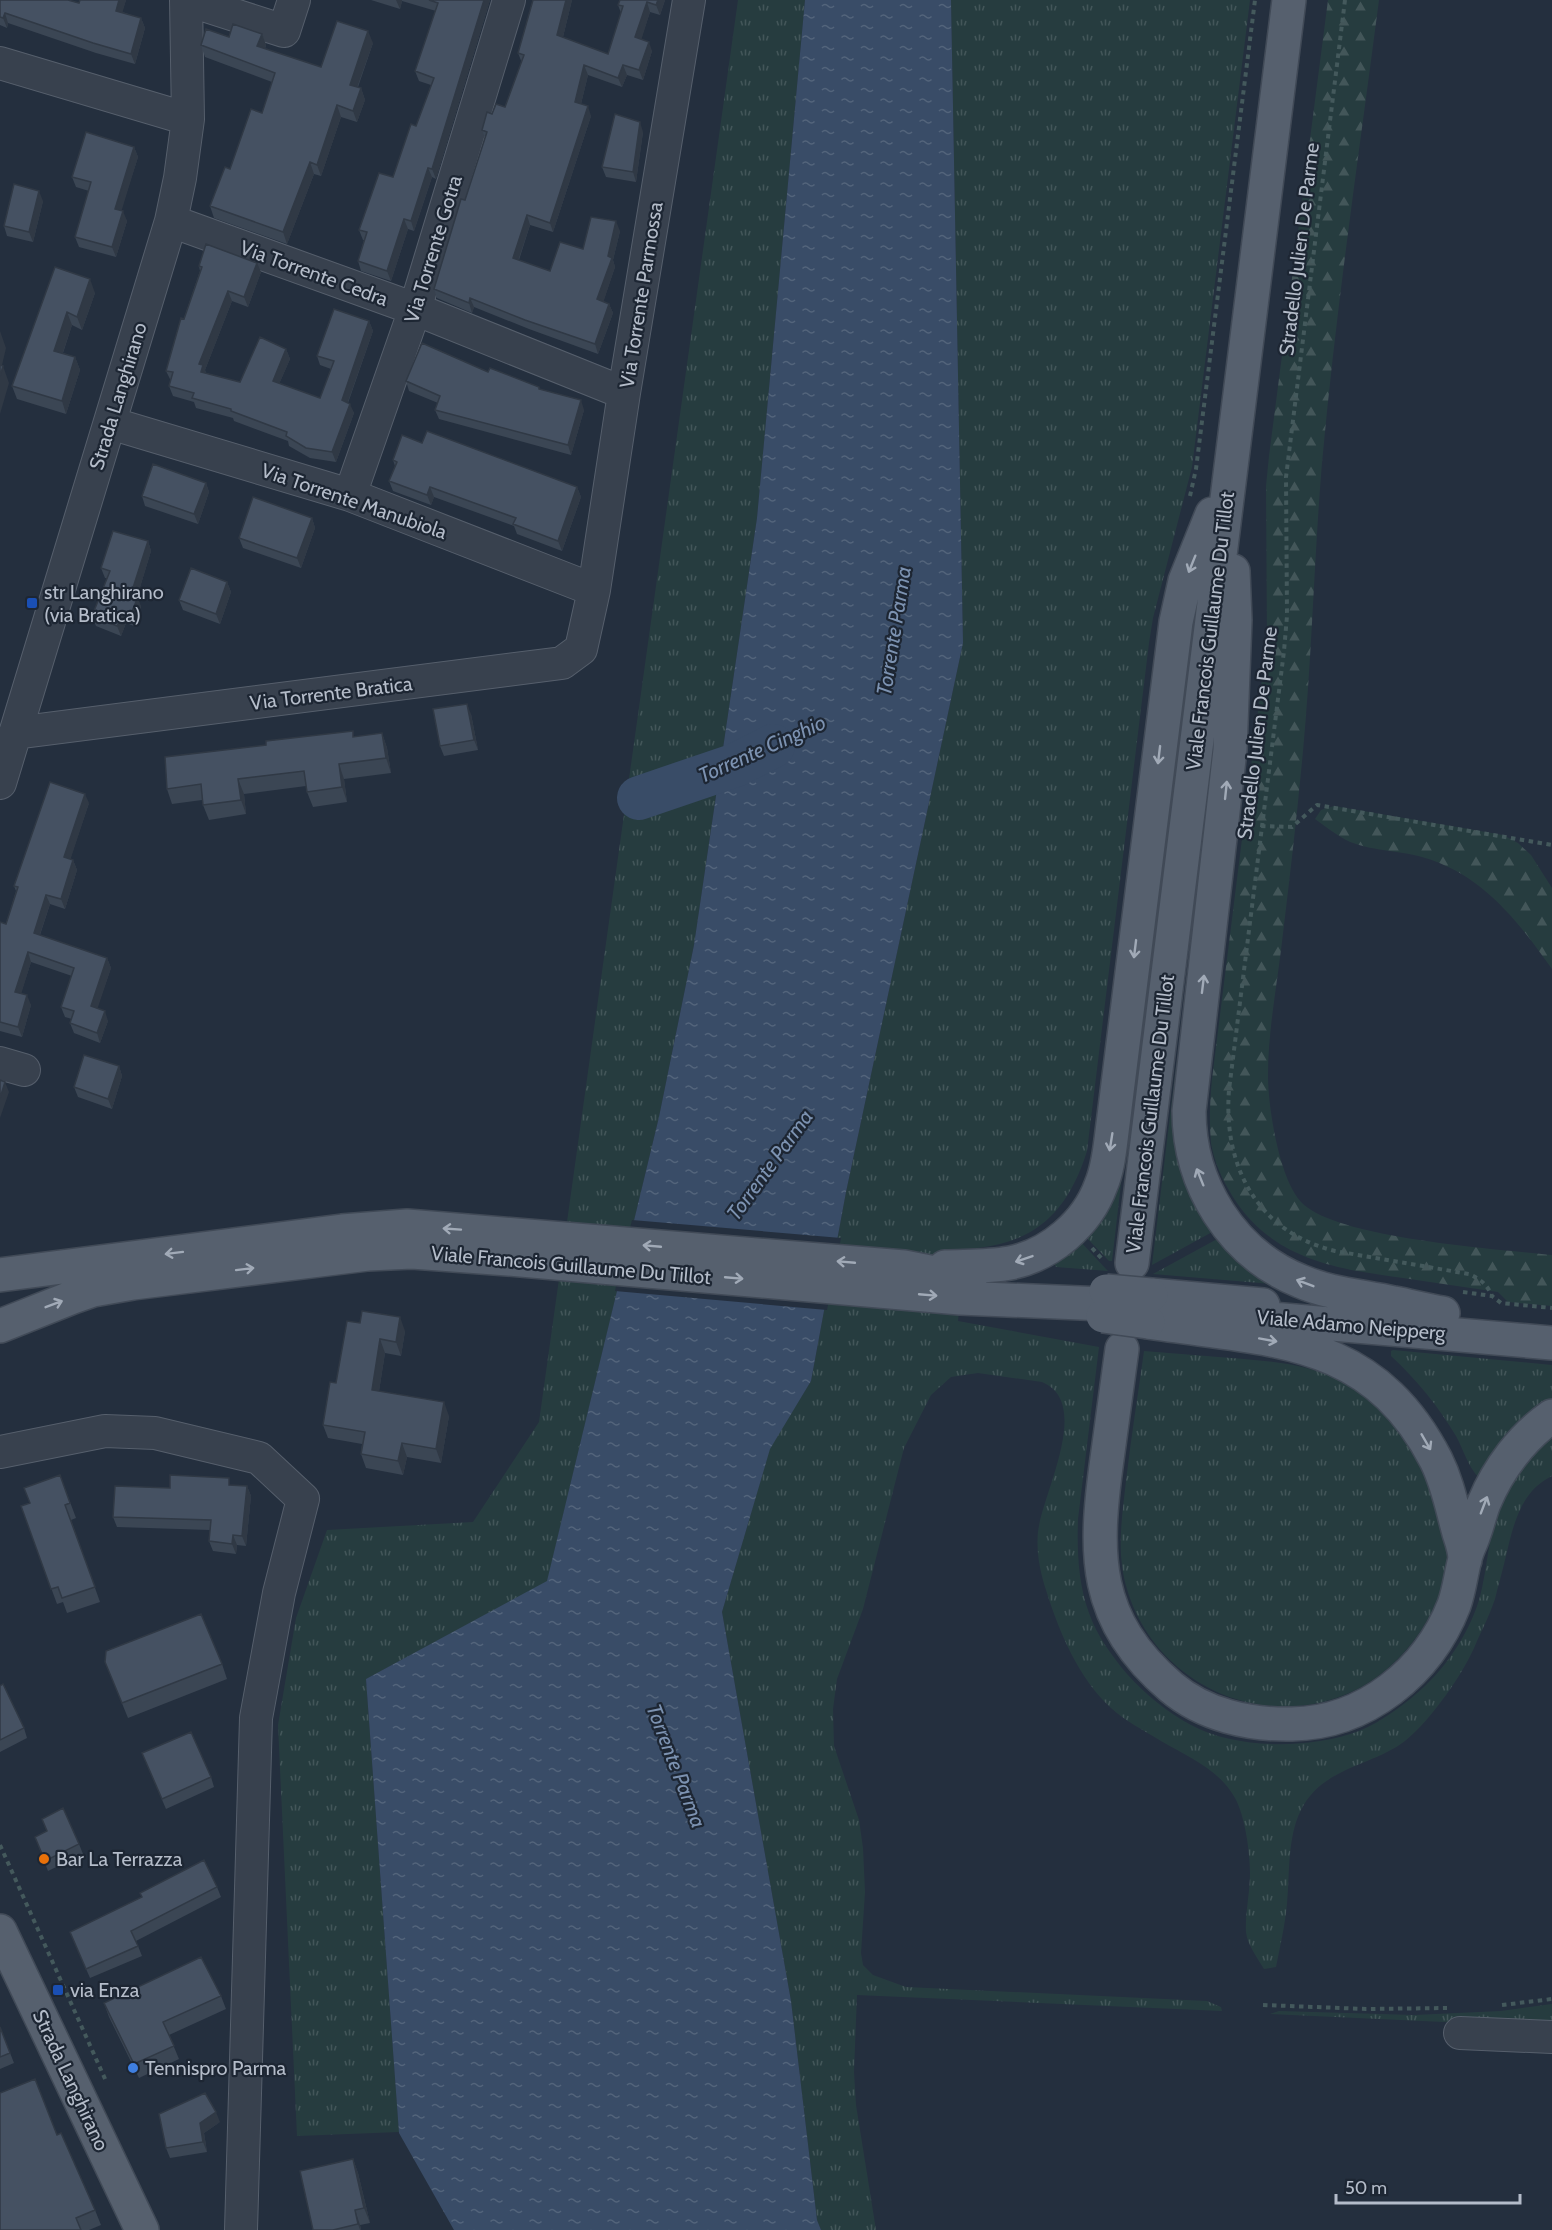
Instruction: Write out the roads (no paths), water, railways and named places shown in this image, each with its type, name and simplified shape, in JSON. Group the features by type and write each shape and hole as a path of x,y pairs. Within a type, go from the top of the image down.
{"main road":[{"name":"Viale Francois Guillaume Du Tillot","path":"1132,1263 1289,0"},
{"path":"961,1281 1032,1256 1045,1249 1067,1234 1078,1222 1101,1187 1112,1140 1178,616 1185,581 1230,470"},
{"path":"1230,470 1235,620 1232,728 1188,1111 1196,1166 1208,1195 1228,1228 1250,1249 1283,1274 1338,1293 1443,1313"},
{"name":"Viale Francois Guillaume Du Tillot","path":"0,1275 364,1228 418,1227 509,1246 961,1281"},
{"name":"Viale Francois Guillaume Du Tillot","path":"0,1326 93,1290 133,1283 380,1253 433,1253 509,1246 904,1268 961,1281 1149,1309"},
{"path":"1149,1309 1330,1356 1365,1374 1387,1392 1406,1413 1428,1445 1446,1481 1452,1499 1465,1560"},
{"name":"Viale Adamo Neipperg","path":"1149,1309 1376,1315 1443,1313 1552,1323"},
{"name":"Viale Adamo Neipperg","path":"1149,1309 1552,1343"},
{"path":"1122,1348 1100,1516 1102,1573 1115,1615 1128,1640 1157,1675 1189,1700 1216,1713 1236,1719 1282,1725 1322,1721 1358,1709 1396,1686 1425,1656 1445,1625 1453,1607 1465,1560 1484,1503 1504,1465 1530,1434 1552,1416"},
{"name":"Strada Langhirano","path":"0,1931 141,2230"}],"street":[{"name":"Strada Langhirano","path":"0,783 15,732 13,698 110,423 171,221 180,178 188,119 187,0 284,31 294,0"},
{"name":"Via Torrente Gotra","path":"350,495 415,309 509,0"},
{"name":"Via Torrente Parmossa","path":"594,590 689,0"},
{"path":"0,63 188,119"},
{"name":"Via Torrente Cedra","path":"171,221 415,309 624,393"},
{"name":"Via Torrente Manubiola","path":"110,423 350,495 594,590"},
{"name":"Via Torrente Bratica","path":"15,732 562,663 581,649 594,590"},
{"path":"0,1452 105,1431 155,1433 259,1458 303,1499 279,1593 256,1718 241,2230"},
{"path":"1458,2021 1552,2037"}],"water":[{"name":"Torrente Parma","path":"805,0 951,0 963,643 846,1192 811,1381 770,1449 722,1612 791,2001 817,2220 821,2230 454,2230 399,2133 366,1679 547,1581 659,1117 694,945 757,518"}],"waterway":[{"name":"Torrente Cinghio","path":"639,798 736,765 773,746"}],"place":[{"name":"str Langhirano (via Bratica)","path":"32,603"},
{"name":"Bar La Terrazza","path":"44,1859"},
{"name":"via Enza","path":"58,1990"},
{"name":"Tennispro Parma","path":"133,2068"}]}
